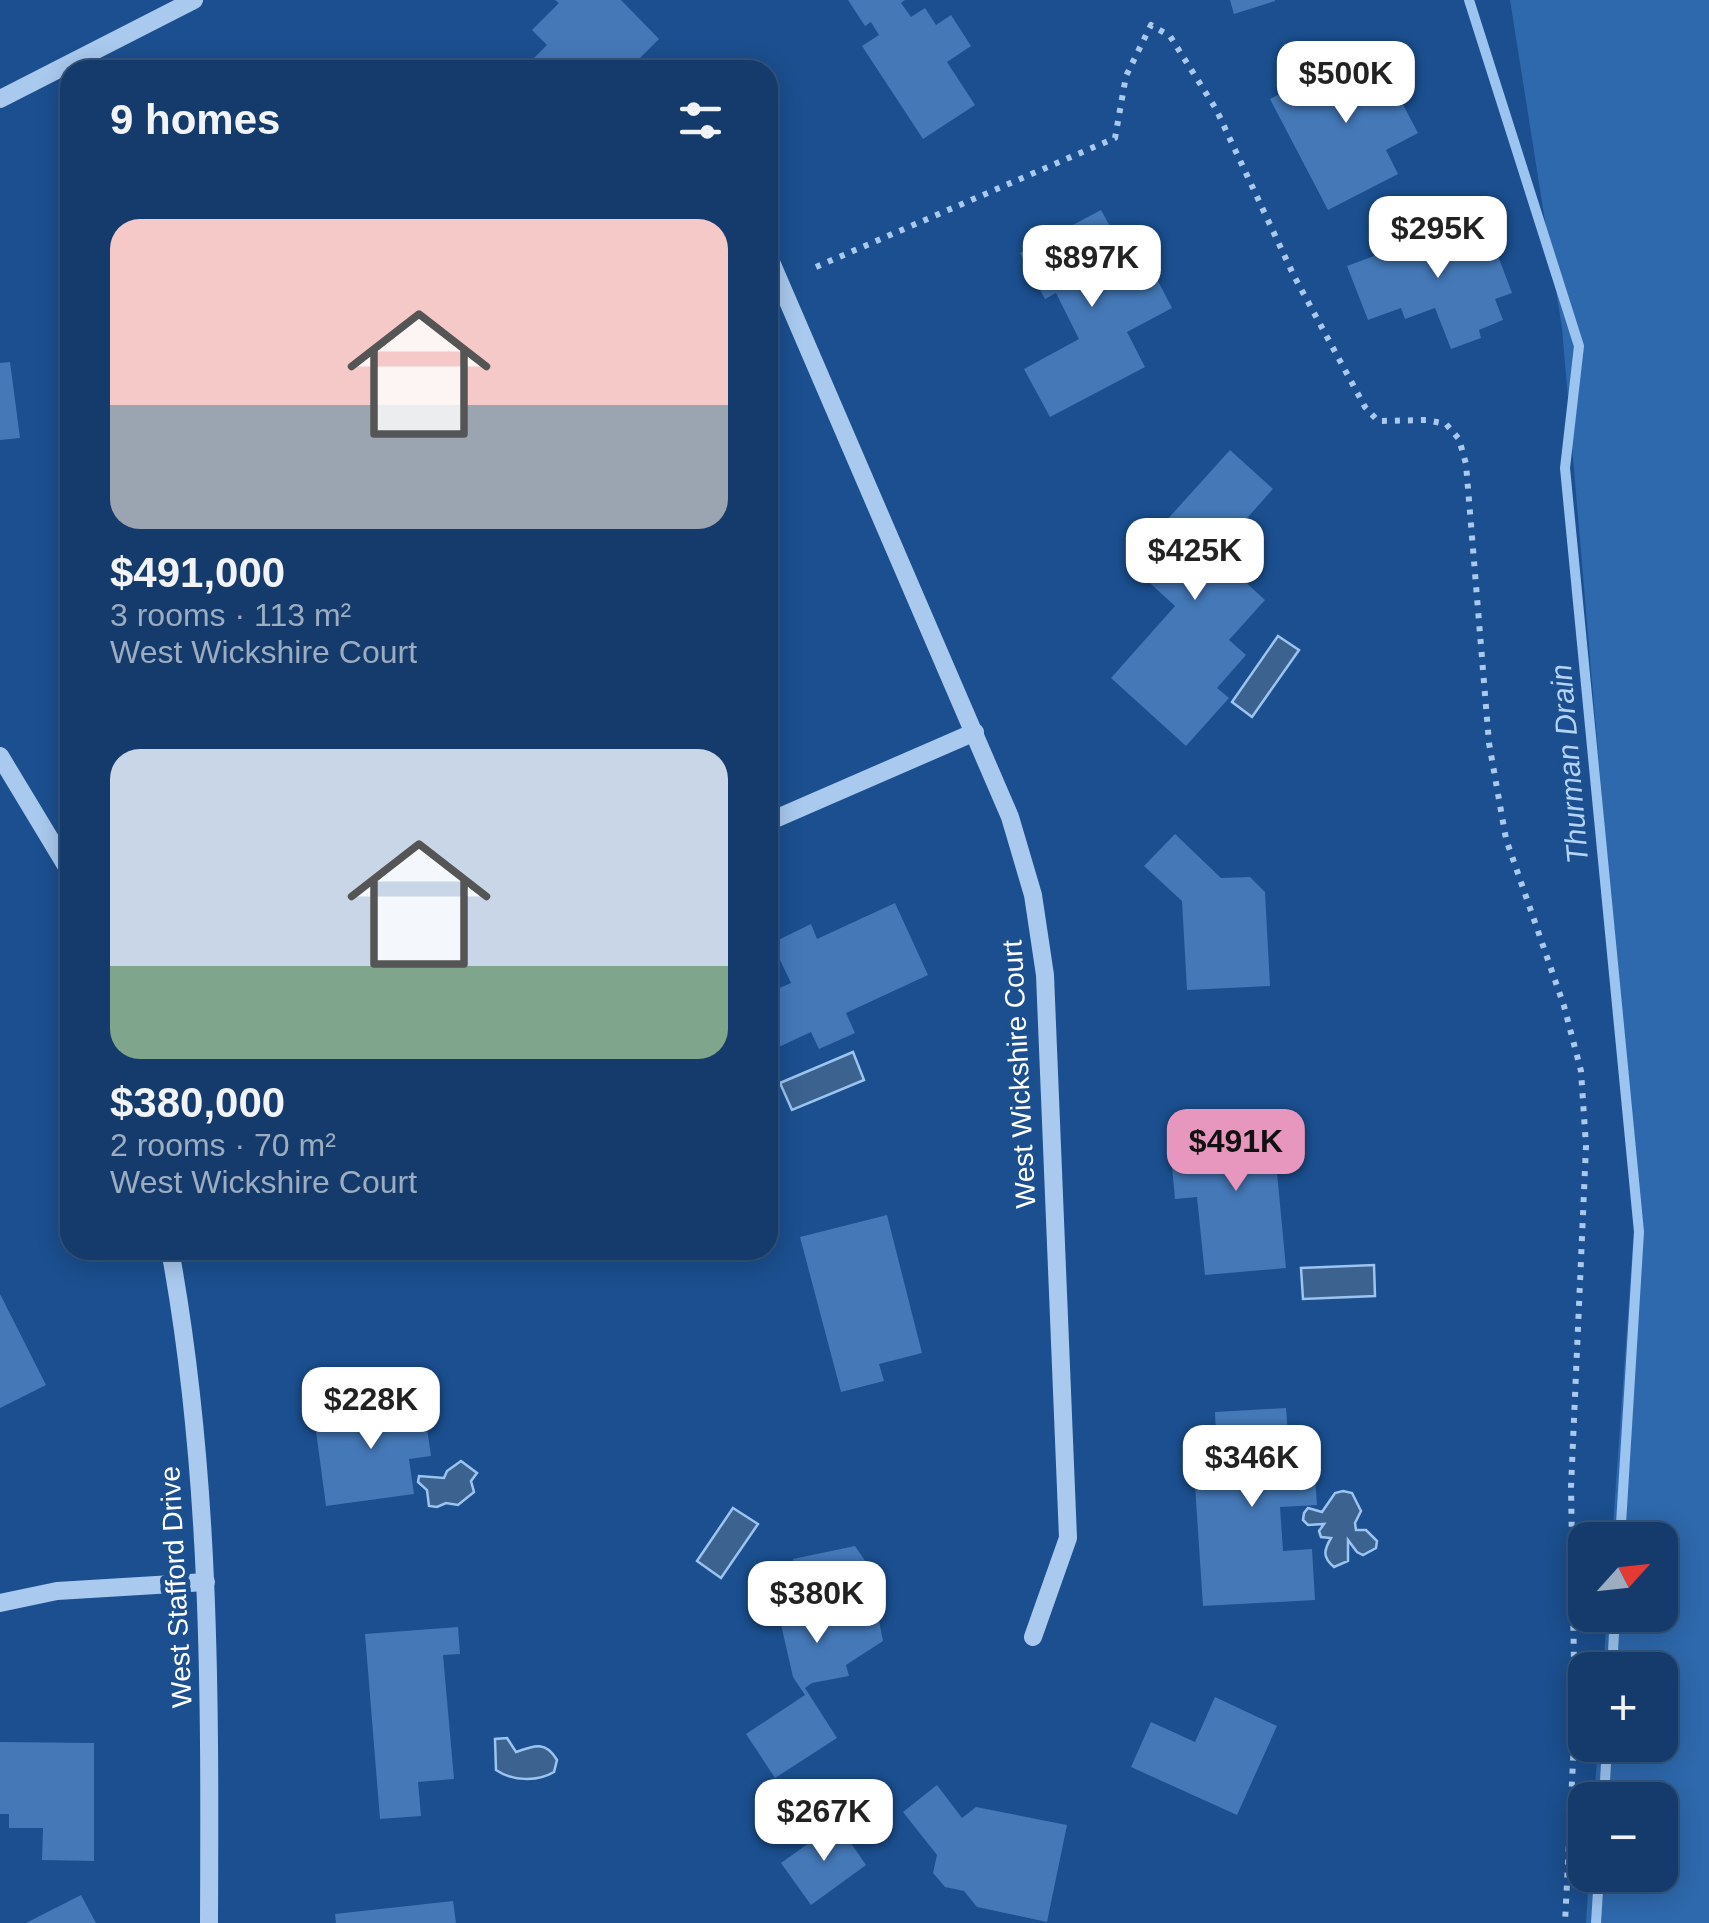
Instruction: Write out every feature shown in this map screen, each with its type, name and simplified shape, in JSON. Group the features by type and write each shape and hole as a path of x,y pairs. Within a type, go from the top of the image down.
{"street":[{"path":"76,60 194,0"},
{"path":"0,99 60,68"},
{"name":"West Wickshire Court","path":"778,278 975,732 1010,817 1028,880 1045,975 1068,1538 1032,1637"},
{"path":"778,818 975,732"},
{"path":"0,756 60,855"},
{"name":"West Stafford Drive","path":"171,1260 194,1421 206,1582 209,1923"},
{"path":"0,1604 57,1591 206,1582"}],"path":[{"path":"816,268 1115,138 1126,76 1152,26 1170,36 1216,109 1294,276 1365,407 1378,421 1426,420 1446,424 1458,439 1466,464 1489,743 1506,839 1564,1006 1581,1071 1586,1146 1571,1488 1575,1720 1565,1923"}],"shaded area":[{"path":"1510,0 1709,0 1709,1923 1586,1923 1588,1892 1678,1892 1678,1782 1595,1782 1597,1762 1678,1762 1678,1652 1604,1652 1606,1632 1678,1632 1678,1522 1613,1522 1636,1200 1562,328"},
{"path":"1278,636 1299,650 1252,717 1232,702"},
{"path":"853,1052 864,1080 792,1110 780,1083"},
{"path":"1374,1265 1375,1296 1303,1299 1301,1268"},
{"path":"461,1461 477,1473 471,1481 474,1492 458,1505 429,1506 427,1490 418,1482 419,1476 444,1478"},
{"path":"1335,1493 1352,1493 1361,1511 1356,1530 1366,1530 1377,1541 1376,1548 1363,1555 1348,1540 1348,1561 1334,1567 1325,1553 1331,1538 1321,1537 1319,1531 1324,1524 1308,1525 1303,1520 1308,1508 1322,1512"},
{"path":"733,1508 758,1524 721,1578 697,1561"},
{"path":"507,1738 516,1752 534,1746 549,1750 557,1760 554,1772 525,1779 496,1770 495,1739"}],"building":[{"path":"555,0 621,0 659,39 638,60 532,60 547,45 532,30 559,3"},
{"path":"848,0 905,0 901,3 911,17 925,8 936,25 951,15 971,46 947,62 975,105 923,139 862,46 879,35 871,22 865,26"},
{"path":"1230,0 1275,0 1275,1 1234,14"},
{"path":"1372,46 1418,133 1386,150 1398,174 1328,210 1270,99"},
{"path":"1101,210 1131,264 1145,256 1172,308 1127,332 1145,367 1050,417 1024,369 1079,339 1056,293 1045,299 1020,253"},
{"path":"1483,216 1512,293 1495,299 1503,320 1479,330 1481,338 1451,349 1435,308 1405,319 1401,308 1368,320 1347,266"},
{"path":"10,362 20,438 0,440 0,363"},
{"path":"1230,450 1273,489 1215,554 1265,600 1229,640 1246,655 1217,688 1229,698 1186,746 1111,678 1175,606 1128,563"},
{"path":"1175,834 1221,878 1250,877 1265,892 1270,986 1187,990 1182,901 1144,866"},
{"path":"895,903 928,975 846,1013 855,1033 819,1049 811,1032 778,1047 778,989 791,983 778,956 778,940 811,924 817,939"},
{"path":"1271,1109 1286,1268 1205,1275 1197,1197 1175,1199 1171,1155 1212,1152 1208,1115"},
{"path":"887,1215 922,1353 879,1364 884,1381 841,1392 800,1237"},
{"path":"0,1294 46,1385 0,1408"},
{"path":"423,1401 431,1456 409,1459 414,1494 326,1506 314,1416"},
{"path":"1286,1408 1289,1448 1313,1446 1317,1505 1280,1507 1283,1551 1312,1549 1315,1600 1203,1606 1192,1440 1216,1438 1215,1412"},
{"path":"855,1546 868,1565 883,1641 846,1665 849,1676 805,1688 837,1738 775,1778 746,1734 805,1695 793,1677 770,1576 795,1571 793,1559"},
{"path":"458,1627 460,1654 443,1655 454,1779 418,1782 421,1816 380,1819 365,1634"},
{"path":"1215,1697 1277,1726 1237,1815 1131,1767 1151,1722 1195,1742"},
{"path":"0,1742 94,1743 94,1861 42,1860 43,1828 9,1828 9,1814 0,1814"},
{"path":"937,1785 962,1818 976,1807 1067,1825 1047,1922 977,1907 964,1891 945,1887 933,1873 937,1855 903,1812"},
{"path":"837,1823 866,1865 811,1905 781,1863"},
{"path":"81,1895 96,1923 26,1923"},
{"path":"453,1901 456,1923 336,1923 335,1914"}],"waterway":[{"name":"Thurman Drain","path":"1469,0 1579,346 1565,468 1639,1232 1621,1522"},
{"name":"Thurman Drain","path":"1613,1652 1614,1632"},
{"name":"Thurman Drain","path":"1605,1782 1606,1762"},
{"name":"Thurman Drain","path":"1596,1923 1598,1892"}]}
